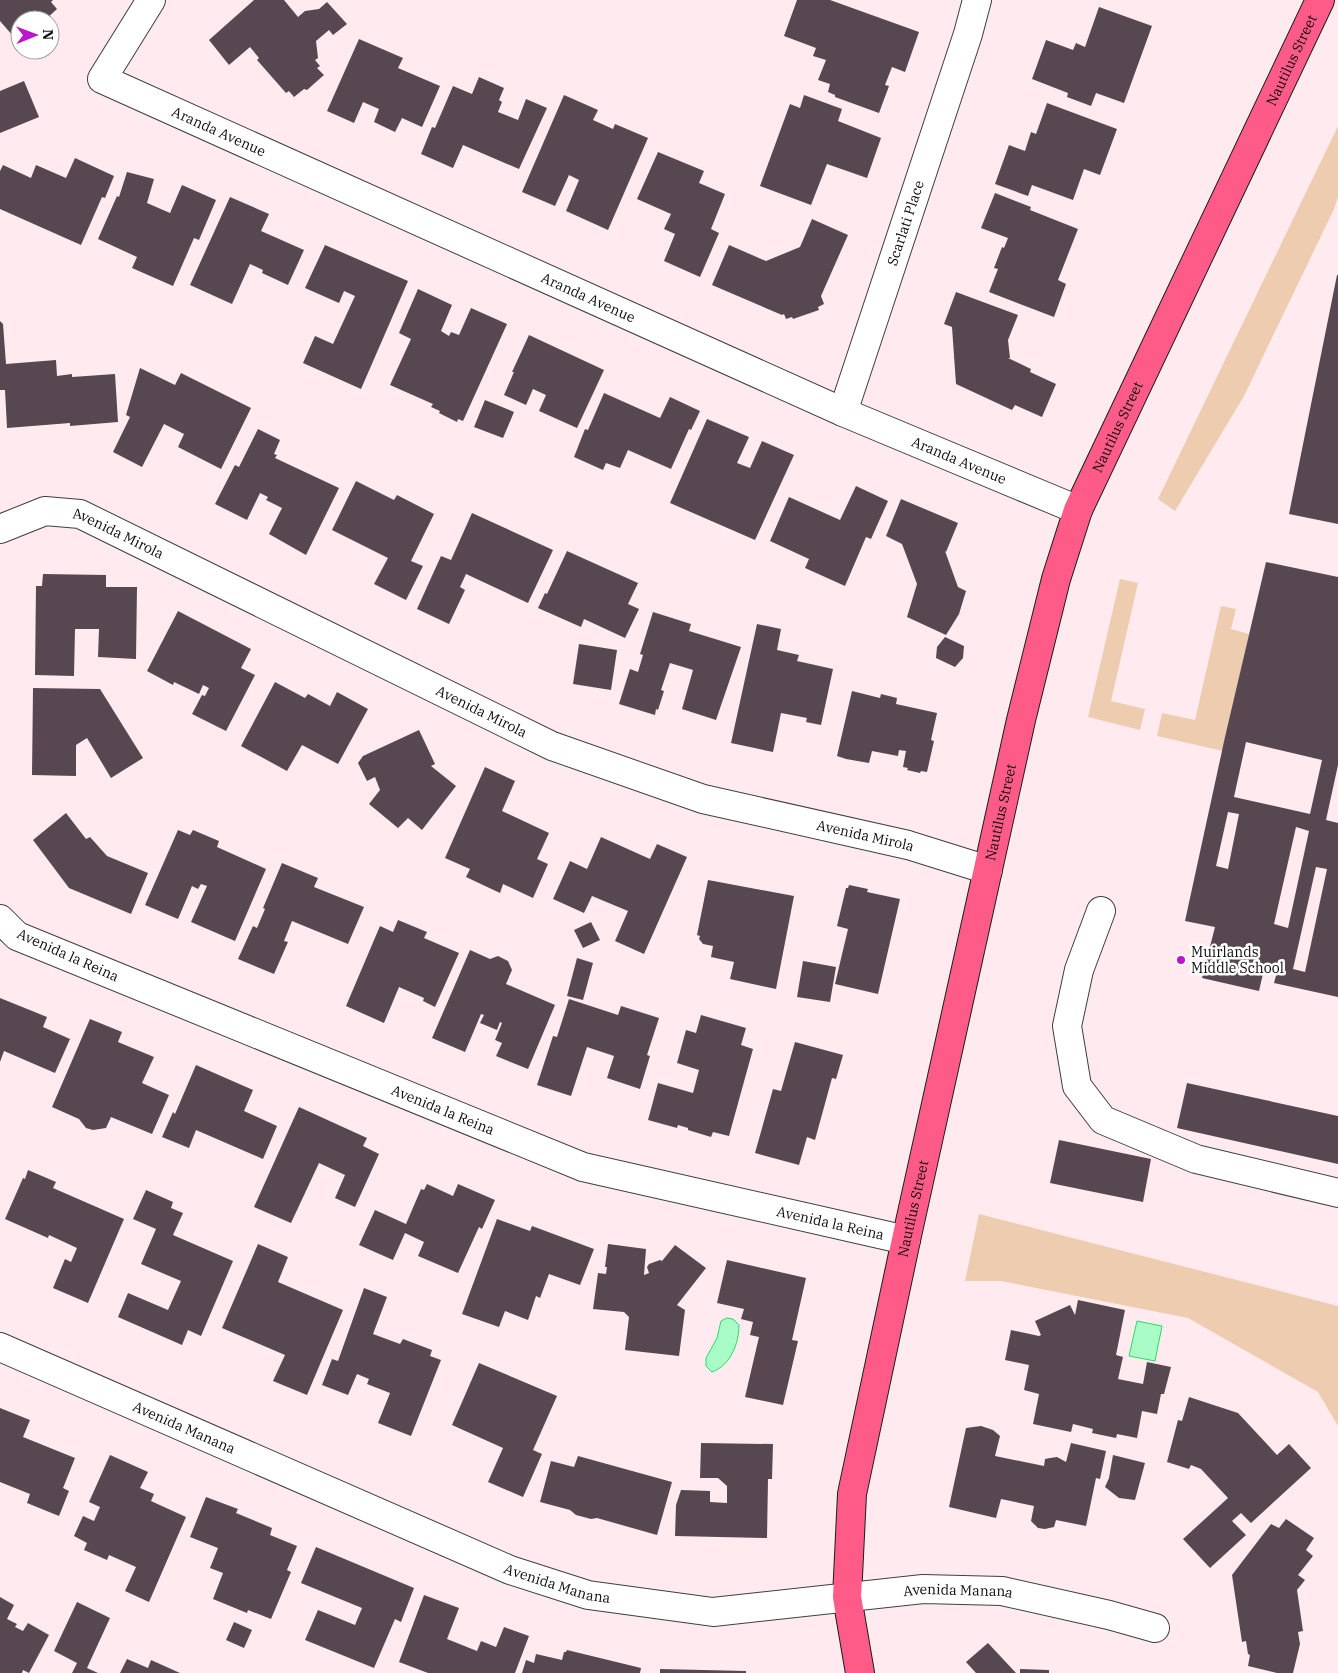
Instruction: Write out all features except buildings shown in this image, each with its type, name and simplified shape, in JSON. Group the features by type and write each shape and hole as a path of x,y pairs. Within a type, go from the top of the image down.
{"main road":[{"name":"Nautilus Street","path":"860,1673 848,1597 852,1494 1021,720 1056,579 1078,510 1320,0"}],"street":[{"name":"Aranda Avenue","path":"151,0 102,79 843,412 1078,510"},
{"name":"Scarlati Place","path":"843,412 968,34 977,0"},
{"name":"Avenida Mirola","path":"0,529 45,511 80,514 552,746 703,799 908,845 988,870"},
{"path":"1101,910 1079,970 1068,1026 1077,1086 1103,1120 1196,1159 1338,1193"},
{"name":"Avenida la Reina","path":"0,919 17,936 583,1167 906,1240"},
{"name":"Avenida Manana","path":"0,1347 510,1570 588,1595 713,1612 924,1589 1002,1590 1109,1615 1155,1628"}],"shaded area":[{"path":"1338,126 1338,197 1334,209 1244,396 1175,511 1158,499"},
{"path":"1120,579 1138,583 1111,701 1145,709 1140,730 1088,717"},
{"path":"1221,606 1236,609 1231,629 1249,634 1223,751 1157,736 1162,713 1195,720"},
{"path":"979,1214 1338,1306 1338,1426 1318,1392 1188,1318 1001,1281 965,1281"},
{"path":"727,1318 733,1319 739,1325 739,1332 733,1353 729,1359 719,1369 712,1372 706,1366 706,1358 717,1338 721,1321"},
{"path":"1137,1321 1162,1326 1155,1361 1129,1356"}],"place":[{"name":"Muirlands Middle School","path":"1181,960"}]}
